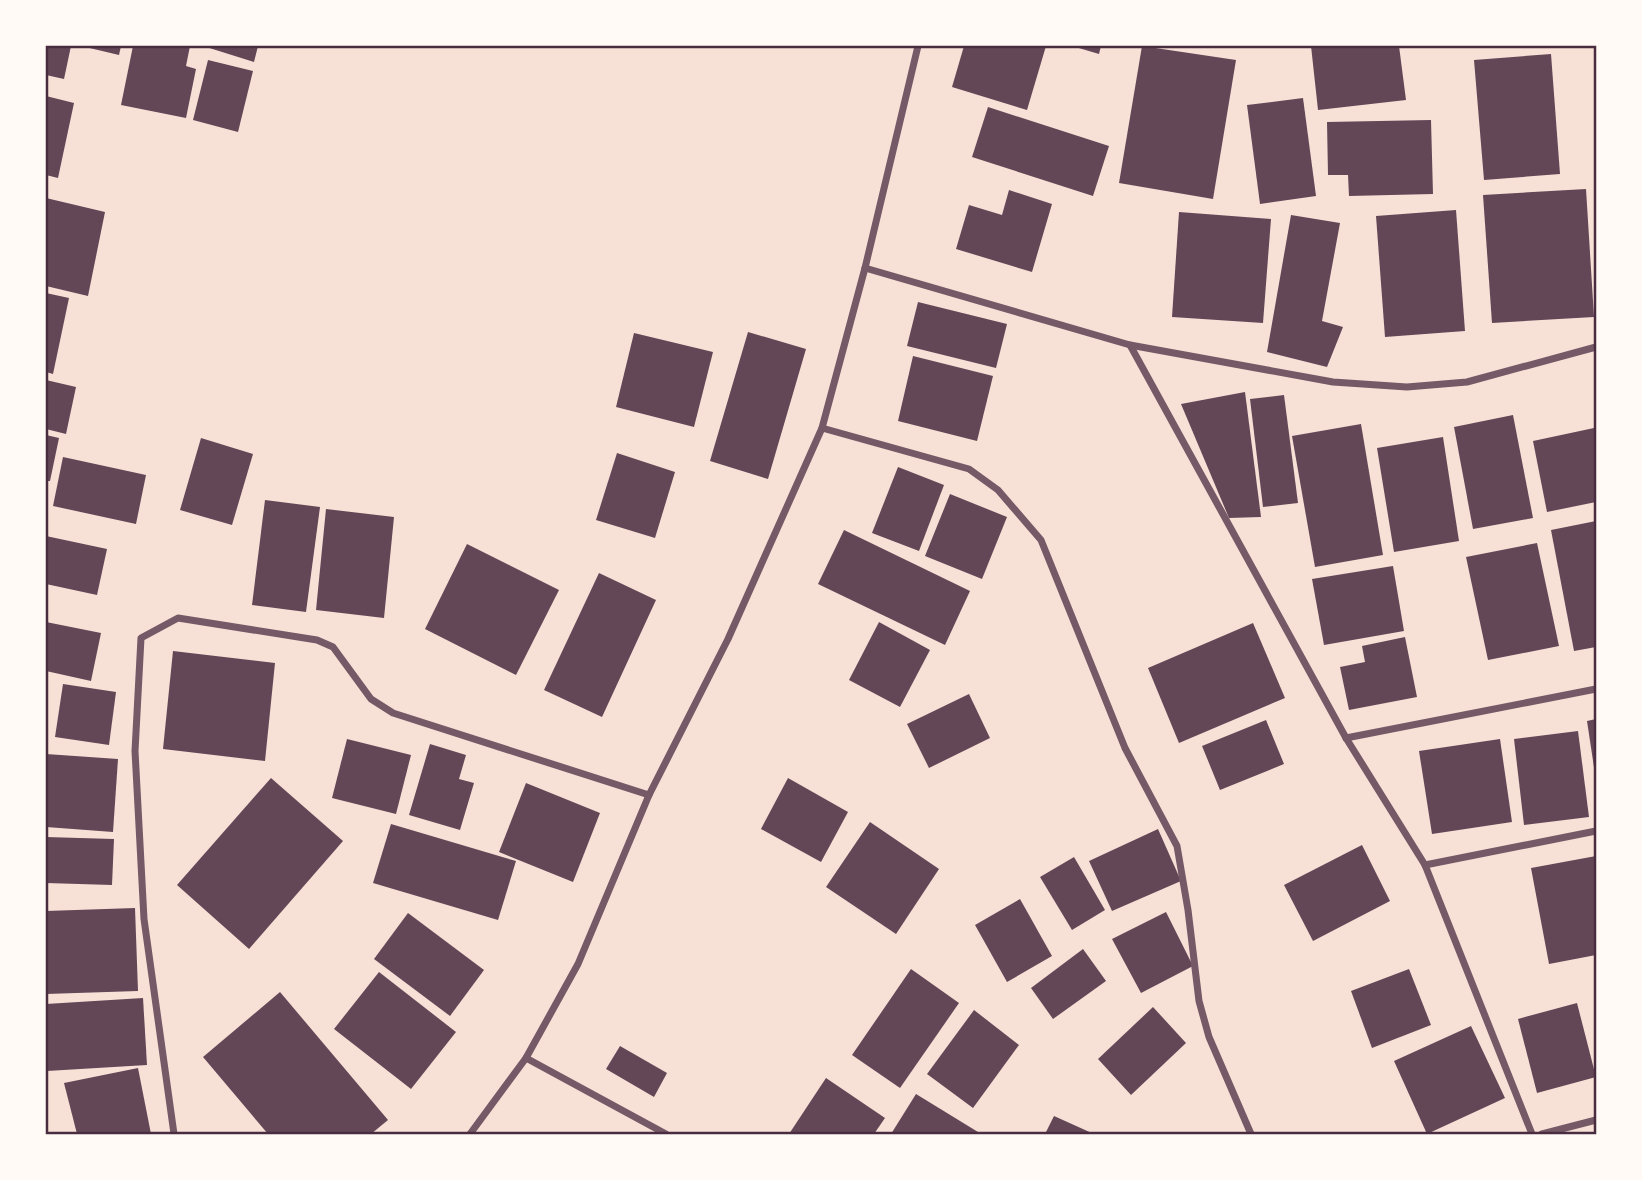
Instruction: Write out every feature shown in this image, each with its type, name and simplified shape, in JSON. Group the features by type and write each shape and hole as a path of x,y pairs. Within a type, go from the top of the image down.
{"street":[{"path":"470,1135 526,1058 578,964 649,795 729,639 822,428 865,268 918,46"},
{"path":"865,268 1130,345 1333,382 1407,387 1467,382 1597,347"},
{"path":"1130,345 1346,738 1425,865 1532,1135"},
{"path":"822,428 969,469 998,490 1041,540 1125,748 1177,846 1199,1001 1209,1037 1251,1135"},
{"path":"174,1135 144,919 135,751 141,638 178,618 317,640 333,647 370,699 393,713 649,795"},
{"path":"1346,738 1597,689"},
{"path":"1425,865 1597,831"},
{"path":"526,1058 666,1135"},
{"path":"1542,1135 1597,1120"}],"building":[{"path":"46,46 71,46 64,79 46,75"},
{"path":"81,46 121,46 119,55"},
{"path":"133,46 190,46 186,66 196,69 186,118 121,105"},
{"path":"203,46 258,46 254,62"},
{"path":"964,46 1046,46 1027,110 952,87"},
{"path":"1072,46 1101,46 1099,54"},
{"path":"1142,46 1236,60 1213,199 1119,183"},
{"path":"1311,46 1399,46 1406,100 1318,110"},
{"path":"1551,54 1560,174 1484,180 1474,60"},
{"path":"208,60 253,71 238,132 193,120"},
{"path":"46,96 74,103 58,178 46,175"},
{"path":"1303,98 1316,196 1260,204 1247,105"},
{"path":"988,107 1109,146 1093,196 972,157"},
{"path":"1431,120 1433,194 1349,196 1348,175 1328,175 1327,122"},
{"path":"1586,189 1594,317 1492,323 1483,195"},
{"path":"1009,190 1052,204 1032,272 956,249 969,205 1002,215"},
{"path":"46,198 105,212 88,296 46,286"},
{"path":"1456,210 1465,331 1385,337 1376,216"},
{"path":"1179,212 1271,219 1263,323 1172,317"},
{"path":"1291,215 1340,223 1322,321 1343,327 1327,367 1267,352"},
{"path":"46,293 69,298 53,374 46,372"},
{"path":"918,302 1007,324 996,368 907,346"},
{"path":"748,332 806,349 768,479 710,461"},
{"path":"634,333 713,352 694,427 616,407"},
{"path":"913,356 993,376 977,441 898,421"},
{"path":"46,380 76,387 66,434 46,429"},
{"path":"1245,392 1261,517 1229,518 1181,404"},
{"path":"1284,395 1298,503 1263,507 1250,399"},
{"path":"1513,415 1533,518 1473,529 1454,427"},
{"path":"1361,424 1383,555 1315,567 1292,436"},
{"path":"1594,428 1596,502 1547,512 1533,441"},
{"path":"46,435 59,438 50,481 46,481"},
{"path":"1443,437 1459,541 1394,552 1377,448"},
{"path":"201,438 253,454 232,525 180,510"},
{"path":"617,453 675,472 655,538 596,520"},
{"path":"63,457 146,475 136,524 53,506"},
{"path":"898,467 944,485 919,551 872,533"},
{"path":"950,494 1007,517 982,579 925,556"},
{"path":"265,500 320,507 306,612 252,605"},
{"path":"326,509 394,517 384,618 316,610"},
{"path":"1596,521 1596,647 1574,651 1551,530"},
{"path":"844,530 970,591 945,645 818,584"},
{"path":"46,536 107,549 97,595 46,584"},
{"path":"1537,543 1559,646 1488,660 1466,557"},
{"path":"467,544 559,590 516,675 425,629"},
{"path":"1393,566 1404,631 1324,645 1312,579"},
{"path":"599,573 656,600 602,717 544,690"},
{"path":"46,622 101,633 91,681 46,671"},
{"path":"879,622 930,650 900,707 849,680"},
{"path":"1253,623 1285,698 1179,743 1148,668"},
{"path":"1405,637 1417,697 1349,710 1340,667 1365,662 1362,646"},
{"path":"173,651 275,663 265,761 163,749"},
{"path":"63,684 116,692 109,745 55,737"},
{"path":"969,694 990,738 929,768 907,724"},
{"path":"1596,719 1596,774 1595,774 1587,721"},
{"path":"1266,720 1284,764 1220,790 1202,746"},
{"path":"1578,731 1589,817 1524,825 1514,739"},
{"path":"347,739 411,755 396,814 332,798"},
{"path":"1500,739 1512,822 1432,834 1419,751"},
{"path":"430,744 466,755 459,779 474,783 460,830 409,815"},
{"path":"46,754 118,759 113,832 46,827"},
{"path":"271,778 343,841 249,949 177,885"},
{"path":"788,778 848,812 821,862 761,829"},
{"path":"526,783 600,813 573,882 499,852"},
{"path":"870,822 939,869 896,934 826,887"},
{"path":"391,824 516,861 498,920 373,883"},
{"path":"1158,829 1181,881 1112,911 1089,861"},
{"path":"46,837 114,839 112,885 46,883"},
{"path":"1362,845 1390,901 1313,941 1284,885"},
{"path":"1596,856 1596,955 1549,964 1531,868"},
{"path":"1074,857 1105,910 1072,930 1040,877"},
{"path":"1020,899 1052,956 1007,982 975,925"},
{"path":"135,908 138,991 46,994 46,911"},
{"path":"1166,912 1193,966 1141,993 1112,939"},
{"path":"408,913 484,970 450,1016 374,959"},
{"path":"1083,949 1106,981 1053,1019 1031,988"},
{"path":"911,969 959,1003 900,1088 852,1055"},
{"path":"1409,969 1431,1025 1372,1048 1351,991"},
{"path":"379,972 456,1032 411,1089 334,1029"},
{"path":"280,992 388,1120 371,1134 268,1134 203,1057"},
{"path":"143,998 147,1065 47,1071 46,1004"},
{"path":"1577,1003 1596,1077 1537,1093 1518,1019"},
{"path":"1153,1007 1186,1043 1131,1095 1098,1059"},
{"path":"974,1010 1019,1045 973,1108 927,1074"},
{"path":"1471,1026 1505,1098 1427,1134 1394,1061"},
{"path":"620,1046 667,1073 654,1097 606,1069"},
{"path":"138,1068 151,1134 77,1134 64,1083"},
{"path":"826,1078 885,1118 874,1134 789,1134"},
{"path":"916,1094 978,1132 891,1134"},
{"path":"1054,1116 1094,1134 1045,1134"}]}
